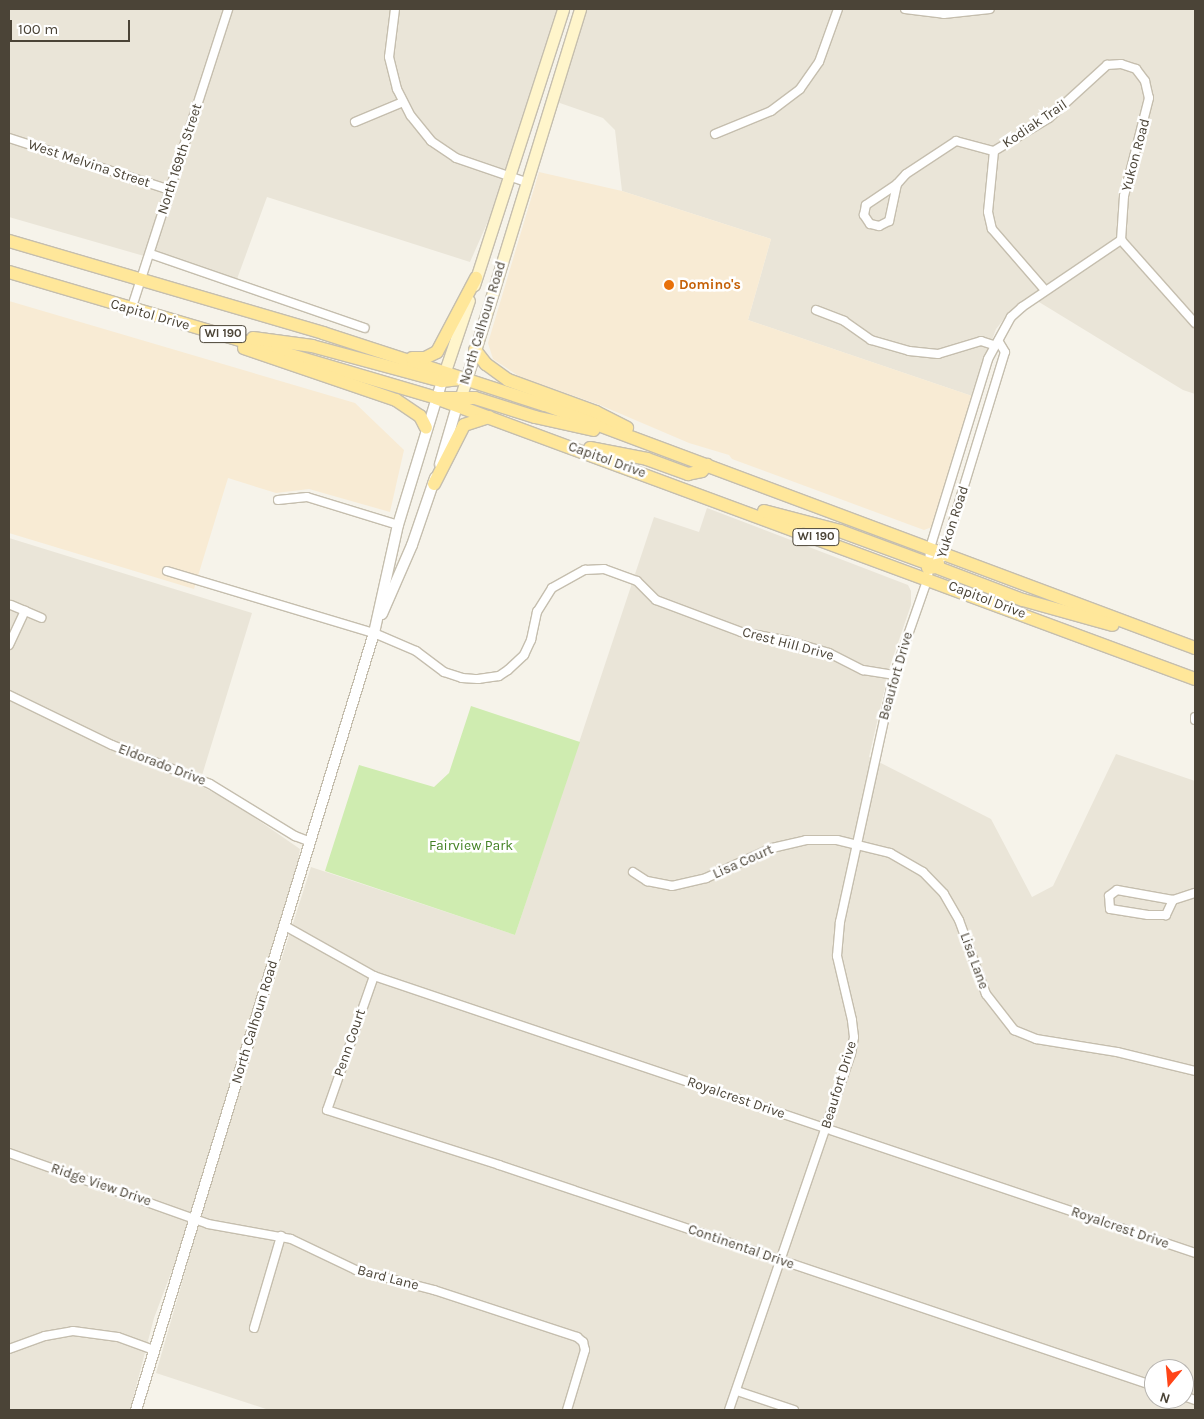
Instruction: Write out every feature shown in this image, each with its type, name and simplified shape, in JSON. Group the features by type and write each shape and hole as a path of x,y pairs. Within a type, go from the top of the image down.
{"main road":[{"name":"North Calhoun Road","path":"443,377 563,9"},
{"name":"North Calhoun Road","path":"459,401 580,9"},
{"name":"WI 190","path":"9,241 402,358 443,377"},
{"name":"Capitol Drive","path":"9,272 131,310 234,337 436,398"},
{"path":"402,358 425,358 437,352 476,278"},
{"path":"174,322 294,367 396,400 420,416 426,428"},
{"path":"234,337 282,340 443,377 466,379"},
{"path":"474,350 486,364 508,380 596,412 664,449"},
{"name":"Capitol Drive","path":"466,379 634,438 930,548 934,565"},
{"path":"436,398 459,401 634,438"},
{"name":"Capitol Drive","path":"459,401 490,417 713,499 840,531 934,565 1195,679"},
{"path":"434,484 444,470 456,436 464,425 490,417"},
{"path":"566,444 618,452 688,474 702,471 707,465"},
{"path":"934,565 1023,600 1172,640 1195,648"}],"street":[{"name":"North 169th Street","path":"131,310 140,280 151,254 228,9"},
{"path":"395,9 390,58 402,102 431,141 443,150 476,166 526,182"},
{"path":"715,134 771,111 800,89 819,62 838,9"},
{"path":"905,9 944,14 990,9"},
{"name":"Kodiak Trail","path":"1044,289 992,230 988,212 994,151 1049,118 1099,70 1114,63 1129,66"},
{"name":"Yukon Road","path":"930,548 996,344 1011,317 1044,289 1121,240 1124,196 1149,98 1145,80 1129,66"},
{"path":"355,122 402,102"},
{"name":"West Melvina Street","path":"9,138 170,190"},
{"path":"897,184 889,221 879,226 870,224 864,215 866,205 949,144 969,142 994,151"},
{"path":"1121,240 1195,323"},
{"path":"151,254 270,298 365,328"},
{"path":"816,310 844,321 871,340 908,351 938,354 981,341 996,344"},
{"name":"Yukon Road","path":"934,565 1005,352 996,344"},
{"name":"North Calhoun Road","path":"136,1410 374,633 398,525 443,377"},
{"name":"North Calhoun Road","path":"374,633 412,545 434,484 459,401"},
{"path":"278,500 307,497 398,525"},
{"name":"Beaufort Drive","path":"729,1410 826,1128 854,1037 837,956 840,922 894,675 934,565"},
{"name":"Crest Hill Drive","path":"167,571 374,633 416,651 444,672 478,679 498,676 524,655 531,640 537,612 552,588 585,570 604,569 637,581 656,600 740,632 789,641 829,653 863,670 894,675"},
{"path":"11,605 41,618"},
{"path":"9,645 25,611"},
{"name":"Eldorado Drive","path":"9,695 112,745 210,784 295,836 311,842"},
{"name":"Lisa Court","path":"633,872 647,881 672,886 706,878 790,842 837,840 856,845"},
{"name":"Lisa Lane","path":"856,845 890,853 922,872 944,894 959,920 986,994 1014,1030 1036,1039 1126,1054 1195,1072"},
{"path":"1173,900 1166,915 1148,915 1110,908 1108,896 1117,890 1173,900 1195,893"},
{"name":"Royalcrest Drive","path":"285,926 374,976 1195,1253"},
{"name":"Penn Court","path":"327,1110 374,976"},
{"name":"Continental Drive","path":"327,1110 1144,1383"},
{"name":"Ridge View Drive","path":"9,1153 194,1218"},
{"name":"Bard Lane","path":"194,1218 220,1227 281,1236 305,1243 356,1270 434,1290 583,1342 585,1350 567,1410"},
{"path":"254,1328 281,1236"},
{"path":"9,1349 46,1336 80,1331 118,1337 154,1350"},
{"path":"737,1391 794,1410"}],"shaded area":[{"path":"9,9 557,9 489,219 470,262 267,197 237,279 148,248 144,256 9,217"},
{"path":"587,9 1195,9 1195,394 1183,390 1039,302 1032,294 1007,315 996,329 972,396 748,320 771,239 622,191 615,130 603,118 557,102"},
{"path":"539,172 622,191 771,239 748,320 972,396 932,527 924,530 732,459 729,455 689,443 600,405 520,377 493,359 488,343"},
{"path":"9,301 355,403 404,450 390,512 309,489 276,493 228,478 194,589 9,533"},
{"path":"707,508 908,585 911,591 911,605 890,666 869,757 991,819 1032,897 1053,886 1116,754 1195,781 1195,1410 269,1410 156,1373 217,1161 311,867 515,935 654,517 699,532"},
{"path":"9,538 252,613 199,785 235,804 300,849 294,885 177,1257 154,1318 130,1410 9,1410"}],"green space":[{"name":"Fairview Park","path":"471,706 580,742 515,935 325,871 359,765 434,787 449,773"}],"place":[{"name":"Domino's","path":"669,285"}]}
